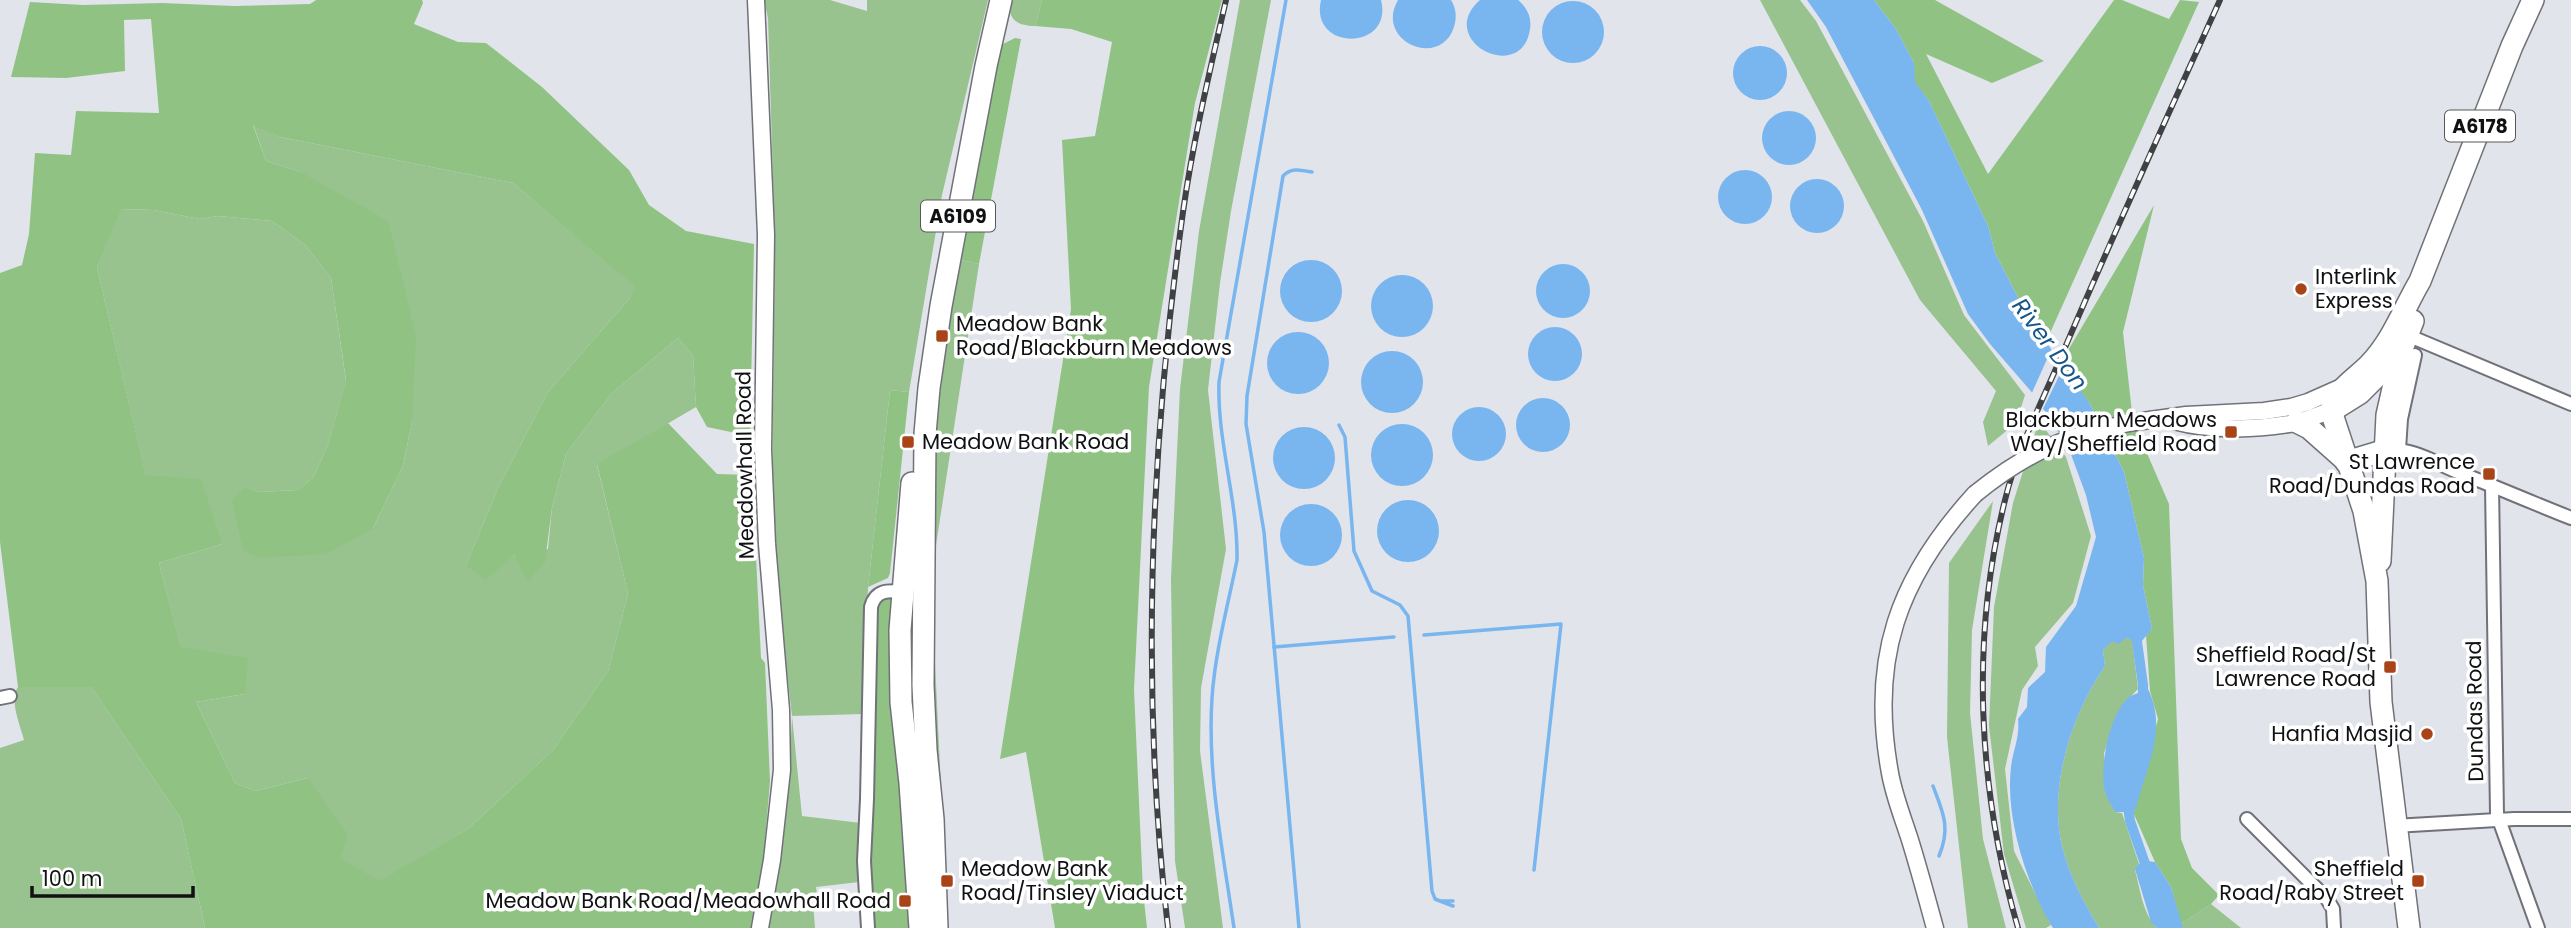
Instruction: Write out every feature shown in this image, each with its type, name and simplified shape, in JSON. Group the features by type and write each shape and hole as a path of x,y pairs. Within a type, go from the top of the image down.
{"main road":[{"name":"A6109","path":"920,928 926,750 923,685 925,434 929,388 941,306 1001,0"},
{"name":"A6178","path":"2376,581 2393,450 2388,415 2402,347 2399,324 2420,281 2512,46 2533,0"},
{"name":"A6178","path":"2402,347 2347,385 2337,395 2331,411 2367,520 2369,548 2376,581 2381,702 2394,826 2409,928"},
{"path":"2331,411 2360,393 2402,347"},
{"path":"2297,422 2309,428 2346,462 2393,450"},
{"name":"A6109","path":"925,434 913,475 902,592 901,702 923,820 937,928"}],"street":[{"name":"Meadowhall Road","path":"756,0 766,235 763,450 769,584 781,710 782,770 772,860 760,928"},
{"path":"2402,347 2571,404"},
{"path":"1935,928 1891,775 1884,725 1885,674 1892,631 1907,590 1925,556 1948,524 1975,494 2027,456 2054,443 2080,434 2135,422 2186,415 2254,411 2308,402 2347,385"},
{"path":"2165,419 2187,425 2267,426 2297,422 2331,411"},
{"path":"2393,450 2418,453 2571,518"},
{"name":"Dundas Road","path":"2492,486 2497,814 2538,928"},
{"path":"868,928 863,862 871,607 873,598 878,593 925,593"},
{"path":"2247,818 2327,899 2333,909 2334,928"},
{"path":"2394,826 2571,819"},
{"path":"2403,928 2409,928"}],"green space":[{"path":"316,0 422,0 414,24 458,42 486,43 542,87 629,170 649,205 686,231 754,244 750,436 707,427 696,407 693,356 678,338 612,393 566,454 552,508 545,562 528,582 514,555 485,580 466,565 499,486 548,392 629,299 635,287 513,183 280,137 253,125 266,161 301,172 388,221 416,335 412,422 403,466 373,528 327,554 260,558 243,551 232,500 245,488 259,492 298,490 313,478 328,445 346,380 331,278 305,245 272,221 218,216 200,219 153,210 121,209 97,268 146,475 201,479 222,544 159,563 181,647 248,658 245,694 196,702 235,783 255,791 308,778 348,835 340,858 380,881 469,828 553,750 608,671 628,594 597,464 668,423 717,474 752,475 770,781 762,877 752,928 205,928 181,819 91,687 18,687 0,542 0,273 22,265 29,234 35,153 71,155 76,111 159,113 151,19 124,20 125,71 66,78 11,77 30,2 234,6 310,4"},
{"path":"764,0 830,0 867,11 867,0 988,0 942,195 909,392 890,390 868,587 864,714 792,716 780,613 772,493 775,244 768,18"},
{"path":"1010,0 1042,0 1035,26 1023,25 1012,17"},
{"path":"1042,0 1222,0 1195,103 1149,387 1134,690 1147,928 1055,928 1026,752 1000,759 1071,309 1062,140 1095,136 1112,42 1071,29 1035,26"},
{"path":"1240,0 1271,0 1231,211 1208,390 1226,549 1201,688 1200,751 1223,928 1185,928 1175,861 1171,578 1180,389 1199,231"},
{"path":"1760,0 1800,0 1816,21 1923,221 1964,315 2025,395 2016,423 1988,446 1983,422 1996,391 1920,300"},
{"path":"1874,0 1935,0 2044,61 1992,83 1926,54 1988,174 2114,0 2122,0 2169,19 2180,0 2199,2 2046,342 2027,315 1995,253 1988,226 1929,101 1914,82 1914,63 1896,29"},
{"path":"1015,38 1021,39 979,264 957,259 998,52 1003,44"},
{"path":"253,124 280,137 513,183 636,287 629,299 548,392 499,486 466,565 548,549 552,508 566,454 612,393 678,338 693,356 696,407 597,465 628,594 608,671 553,750 469,828 380,882 339,858 308,778 255,791 235,783 196,702 245,694 181,648 159,563 222,544 146,476 97,268 120,209 153,210 200,219 218,216 272,221 305,245 331,278 346,381 328,445 313,478 298,490 259,492 245,488 373,528 403,466 412,422 301,172 266,161"},
{"path":"2154,205 2123,332 2133,421 2169,504 2181,839 2192,868 2219,895 2211,904 2181,924 2171,887 2155,862 2133,812 2158,719 2150,691 2146,635 2152,629 2143,585 2144,558 2124,472 2090,404 2060,364"},
{"path":"957,259 979,264 931,578 932,456"},
{"path":"890,390 909,392 890,573 888,578 868,587"},
{"path":"2039,421 2066,457 2091,536 2073,603 2035,647 2038,666 2022,690 2005,769 2014,851 2051,925 2046,928 2026,928 2004,854 1989,726 1994,607 2013,503"},
{"path":"1993,501 1972,630 1970,713 1983,839 2006,928 1968,928 1947,737 1949,563"},
{"path":"931,578 941,788 936,781 933,764 929,684"},
{"path":"891,596 900,784 911,928 871,928 867,882 879,598"},
{"path":"2132,639 2138,689 2118,712 2104,753 2105,792 2115,812 2122,813 2139,864 2135,870 2143,901 2148,916 2157,928 2099,928 2070,870 2059,827 2060,778 2073,730 2082,707 2105,666 2103,650 2112,640"},
{"path":"18,687 91,687 181,819 205,928 0,928 0,748 24,740 15,706"},
{"path":"792,716 802,816 861,823 859,882 816,887 818,901 813,902 815,928 769,928 789,782"},
{"path":"2211,904 2241,928 2183,928 2181,924"}],"water":[{"path":"1321,0 1381,0 1382,17 1375,29 1365,36 1351,39 1338,36 1327,29 1321,17"},
{"path":"1398,0 1451,0 1456,20 1447,40 1436,47 1424,48 1401,38 1395,28 1393,15"},
{"path":"1480,0 1518,0 1521,3 1530,21 1524,46 1512,54 1499,55 1485,51 1473,42 1467,29 1469,15"},
{"path":"1807,0 1874,0 1896,29 1914,63 1915,82 1929,101 1988,226 1995,253 2027,315 2090,404 2124,472 2144,558 2143,585 2152,629 2141,642 2126,638 2118,644 2112,641 2103,650 2105,666 2082,707 2065,754 2058,803 2059,827 2066,860 2078,890 2099,928 2053,928 2051,925 2033,889 2019,849 2010,787 2018,719 2027,707 2028,688 2045,672 2046,647 2076,606 2096,537 2086,495 2069,449 2035,396 1968,314 1922,210 1826,27"},
{"path":"1567,1 1579,1 1595,10 1602,20 1602,44 1595,54 1579,63 1567,63 1556,58 1547,49 1542,38 1542,26 1547,15 1556,6"},
{"path":"1760,46 1779,54 1787,73 1779,92 1760,100 1741,92 1733,73 1741,54"},
{"path":"1789,111 1808,119 1816,138 1808,157 1789,165 1770,157 1762,138 1770,119"},
{"path":"1745,170 1764,178 1772,197 1764,216 1745,224 1726,216 1718,197 1726,178"},
{"path":"1817,179 1836,187 1844,206 1836,225 1817,233 1798,225 1790,206 1798,187"},
{"path":"1305,260 1317,260 1333,269 1340,279 1340,303 1333,313 1317,322 1305,322 1294,317 1285,308 1280,297 1280,285 1285,274 1294,265"},
{"path":"1563,264 1582,272 1590,291 1582,310 1563,318 1544,310 1536,291 1544,272"},
{"path":"1396,275 1408,275 1424,284 1431,294 1431,318 1424,328 1408,337 1396,337 1385,332 1376,323 1371,312 1371,300 1376,289 1385,280"},
{"path":"1555,327 1574,335 1582,354 1574,373 1555,381 1536,373 1528,354 1536,335"},
{"path":"1292,332 1304,332 1320,341 1327,351 1327,375 1320,385 1304,394 1292,394 1281,389 1272,380 1267,369 1267,357 1272,346 1281,337"},
{"path":"1386,351 1398,351 1414,360 1421,370 1421,394 1414,404 1398,413 1386,413 1375,408 1366,399 1361,388 1361,376 1366,365 1375,356"},
{"path":"1543,398 1562,406 1570,425 1562,444 1543,452 1524,444 1516,425 1524,406"},
{"path":"1479,407 1498,415 1506,434 1498,453 1479,461 1460,453 1452,434 1460,415"},
{"path":"1396,424 1408,424 1424,433 1431,443 1431,467 1424,477 1408,486 1396,486 1385,481 1376,472 1371,461 1371,449 1376,438 1385,429"},
{"path":"1298,427 1310,427 1326,436 1333,446 1333,470 1326,480 1310,489 1298,489 1287,484 1278,475 1273,464 1273,452 1278,441 1287,432"},
{"path":"1402,500 1414,500 1430,509 1437,519 1437,543 1430,553 1414,562 1402,562 1391,557 1382,548 1377,537 1377,525 1382,514 1391,505"},
{"path":"1305,504 1317,504 1333,513 1340,523 1340,547 1333,557 1317,566 1305,566 1294,561 1285,552 1280,541 1280,529 1285,518 1294,509"},
{"path":"2148,689 2156,719 2156,734 2149,763 2136,808 2133,812 2115,812 2103,782 2107,743 2121,706 2130,697"},
{"path":"2155,862 2171,887 2183,928 2157,928 2151,922 2135,869 2139,864"}],"pier":[{"path":"2053,346 2065,364 2041,413 2030,397"},
{"path":"2101,418 2113,443 2068,456 2055,434"}],"waterway":[{"path":"1234,928 1217,813 1211,727 1219,646 1237,560 1234,515 1221,427 1219,382 1286,0"},
{"path":"1299,928 1264,532 1246,424 1247,396 1283,176 1293,170 1312,172"},
{"path":"1339,425 1345,437 1354,551 1372,591 1400,605 1408,616 1432,891 1435,899 1453,906"},
{"path":"1424,635 1561,624 1534,870"},
{"path":"2135,627 2143,705"},
{"path":"1274,647 1394,637"},
{"path":"1933,786 1945,828 1939,856"},
{"path":"2127,800 2130,821 2149,875"},
{"path":"1442,901 1453,901"}],"railway":[{"path":"1168,928 1154,749 1152,659 1156,480 1183,212 1197,132 1226,0"},
{"path":"2018,928 1994,823 1983,715 1987,607 2005,500 2030,427 2220,0"}],"place":[{"name":"Interlink Express","path":"2301,289"},
{"name":"Meadow Bank Road/Blackburn Meadows","path":"942,336"},
{"name":"Blackburn Meadows Way/Sheffield Road","path":"2231,432"},
{"name":"Meadow Bank Road","path":"908,442"},
{"name":"St Lawrence Road/Dundas Road","path":"2489,474"},
{"name":"Sheffield Road/St Lawrence Road","path":"2390,667"},
{"name":"Hanfia Masjid","path":"2427,734"},
{"name":"Meadow Bank Road/Tinsley Viaduct","path":"947,881"},
{"name":"Sheffield Road/Raby Street","path":"2418,881"},
{"name":"Meadow Bank Road/Meadowhall Road","path":"905,901"}],"water label":[{"name":"River Don","path":"2050,344"}]}
